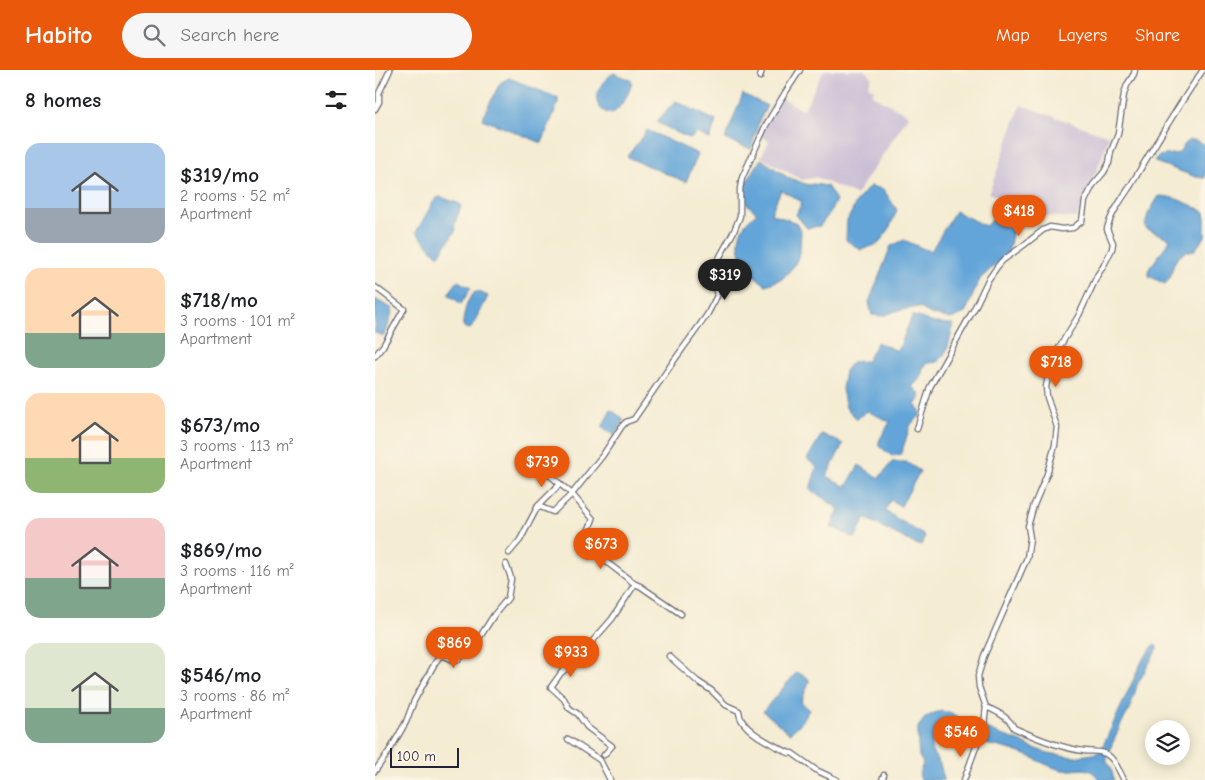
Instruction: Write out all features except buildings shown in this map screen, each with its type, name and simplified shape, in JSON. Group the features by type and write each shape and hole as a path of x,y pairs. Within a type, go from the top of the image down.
{"street":[{"path":"375,109 379,102 379,93 390,70"},
{"path":"760,77 762,70"},
{"path":"538,506 553,512 572,494 603,456 622,426 634,419 707,316 717,296 711,284 711,273 740,216 742,178 766,125 800,70"},
{"path":"917,429 930,387 974,309 988,280 997,267 1002,261 1043,230 1050,227 1073,228 1082,221 1085,202 1093,185 1109,163 1111,151 1118,134 1124,94 1135,70"},
{"path":"964,780 984,725 985,707 978,682 979,670 1027,558 1030,538 1029,526 1034,505 1047,474 1055,446 1057,427 1047,397 1046,387 1050,368 1059,346 1079,316 1098,274 1112,249 1113,243 1107,229 1114,212 1157,140 1203,70"},
{"path":"375,287 404,309 383,346 375,356"},
{"path":"527,456 572,494 593,519 583,544 635,584 681,614"},
{"path":"509,552 520,540 538,506 560,484"},
{"path":"375,771 406,722 422,684 435,662 440,656 453,660 459,659 476,643 494,615 508,598 511,580 506,564"},
{"path":"604,755 612,746 587,727 578,714 569,708 564,699 551,687 561,673 576,660 612,619 635,584"},
{"path":"669,656 697,681 713,691 726,705 739,712 739,716 745,726 754,733 792,753 816,770 837,780"},
{"path":"985,707 1002,715 1013,724 1014,728 1034,737 1067,748 1098,751 1110,756 1125,780"},
{"path":"568,739 600,760 610,780"}],"shaded area":[{"path":"824,70 864,70 872,77 868,86 874,90 872,95 909,115 856,195 816,177 802,180 761,157 769,141 756,133 777,95 803,111"},
{"path":"1021,105 1109,136 1077,218 1041,216 989,193"}],"water":[{"path":"614,73 631,80 632,83 619,108 612,114 599,107 597,96 601,85"},
{"path":"509,78 558,98 558,103 542,143 482,119 500,83"},
{"path":"743,94 767,106 759,121 751,149 725,139"},
{"path":"676,101 716,121 710,139 697,133 690,139 656,122"},
{"path":"647,130 698,154 686,182 627,157"},
{"path":"1189,140 1195,140 1205,145 1205,178 1196,177 1155,162 1158,156 1179,153 1184,144"},
{"path":"761,159 787,177 808,185 827,186 836,200 820,226 807,228 796,215 802,202 781,190 771,214 795,222 801,231 800,253 794,266 782,279 766,285 745,264 739,248 739,240 744,226 757,213 747,204 744,186"},
{"path":"870,186 883,189 897,210 888,231 878,244 861,250 846,240 847,221 857,201"},
{"path":"1159,196 1177,199 1205,212 1205,236 1195,250 1186,251 1177,259 1165,284 1149,276 1148,273 1170,240 1147,229 1145,226 1148,214"},
{"path":"441,197 461,206 454,226 456,230 439,255 437,255 416,232 434,201"},
{"path":"955,211 985,226 993,219 1013,230 1008,253 980,279 965,313 951,319 931,314 918,307 882,316 872,315 869,302 891,246 904,240 931,251"},
{"path":"458,281 471,288 461,304 448,294"},
{"path":"475,292 488,296 475,323 470,329 464,327 463,321 467,303"},
{"path":"375,299 393,309 385,336 375,333"},
{"path":"912,316 934,323 953,324 945,353 938,362 929,363 923,367 921,377 912,387 921,396 915,405 920,410 920,416 911,424 901,454 892,456 878,445 890,422 867,411 857,419 846,408 842,389 845,371 852,362 867,361 877,342 898,351"},
{"path":"611,410 624,419 615,436 602,427"},
{"path":"822,434 843,444 827,476 846,487 859,465 879,478 892,462 906,462 920,471 901,506 890,500 885,511 925,536 921,545 917,545 865,518 855,538 831,527 839,509 810,489 817,467 807,459"},
{"path":"1154,645 1157,646 1157,649 1137,685 1130,709 1107,756 1107,762 1111,768 1114,780 1100,780 1089,770 1057,769 1020,753 989,745 958,725 945,721 939,722 934,732 931,747 940,764 944,780 921,780 919,773 923,763 919,756 918,727 925,718 942,711 1048,753 1073,757 1099,752 1143,659"},
{"path":"797,672 809,679 801,702 809,709 801,723 789,733 763,711"}]}
